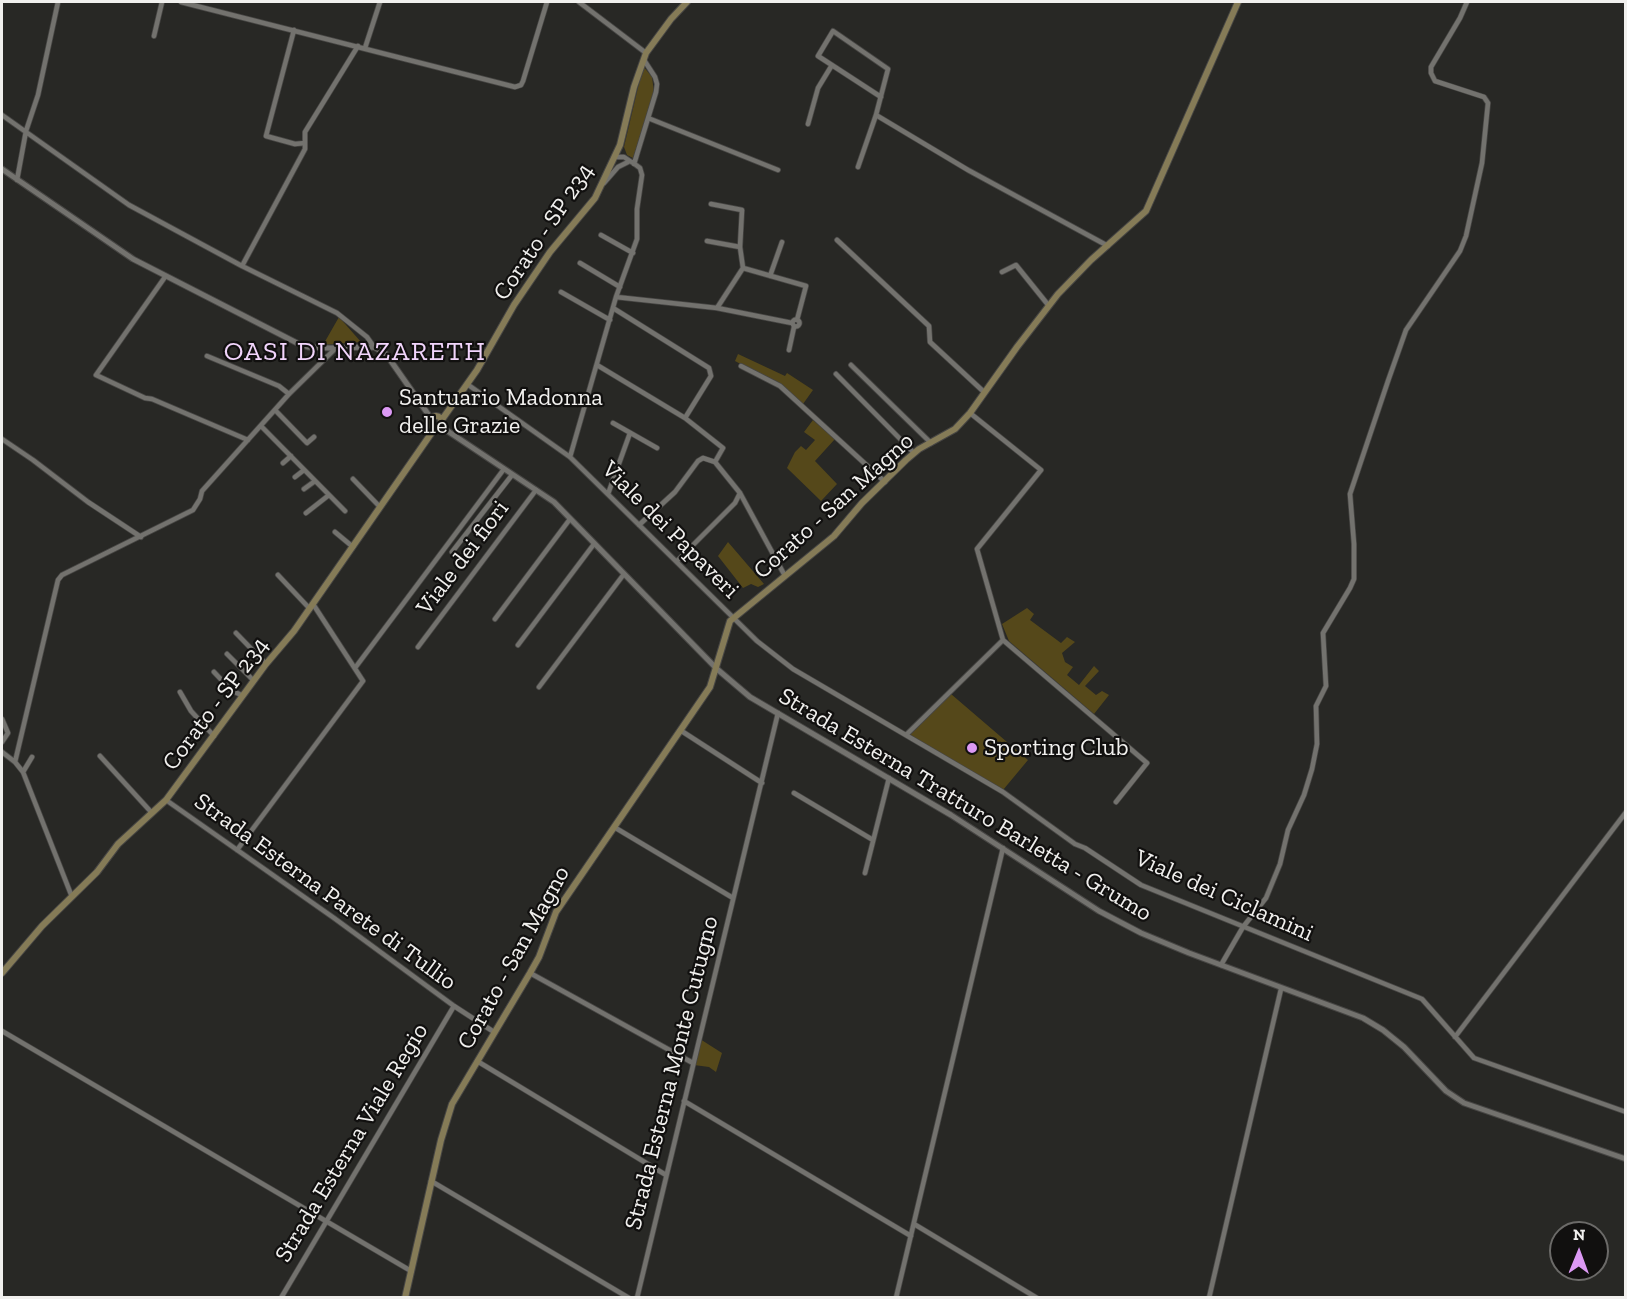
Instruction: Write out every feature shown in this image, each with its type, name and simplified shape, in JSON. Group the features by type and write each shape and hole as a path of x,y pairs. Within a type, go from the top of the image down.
{"main road":[{"name":"Corato - SP 234","path":"2,973 42,926 97,872 118,844 166,800 266,664 294,631 435,423 477,370 514,305 550,252 594,198 615,157 644,56 670,19 687,2"},
{"name":"Corato - San Magno","path":"405,1298 431,1181 452,1104 539,957 556,912 710,687 733,617 834,536 862,503 914,453 955,429 970,413 1058,294 1146,211 1239,2"}],"street":[{"path":"17,180 26,131 38,94 58,2"},
{"path":"154,36 162,2"},
{"path":"181,2 515,87 521,85 523,81 548,2"},
{"path":"365,48 380,2"},
{"path":"579,2 644,56 657,84 657,92 631,163"},
{"path":"1221,965 1243,927 1266,898 1280,864 1288,830 1304,795 1314,762 1317,734 1316,706 1326,686 1323,633 1354,579 1350,494 1406,330 1460,251 1466,236 1482,163 1488,104 1484,97 1435,81 1431,67 1467,2"},
{"path":"294,30 266,136 295,144 305,143"},
{"path":"858,167 876,115 881,97 888,69 833,31 818,56 881,97"},
{"path":"242,266 305,149 305,132 358,46"},
{"path":"808,124 818,88 832,65"},
{"path":"2,115 129,205 242,266 337,313 367,337 374,347"},
{"path":"876,115 968,170 1108,246"},
{"path":"648,118 777,170"},
{"path":"625,126 626,134 622,146 631,163"},
{"path":"570,457 616,297 637,239 642,175 640,168 615,157"},
{"path":"602,184 618,167 631,163"},
{"path":"2,169 133,260 299,344 308,347 374,347"},
{"path":"711,204 742,210 740,247 743,268 717,308"},
{"path":"601,234 633,253"},
{"path":"837,240 929,326 930,342 984,392"},
{"path":"707,241 740,247"},
{"path":"770,276 782,242"},
{"path":"580,263 620,287"},
{"path":"1002,272 1016,265 1048,306"},
{"path":"743,268 806,286 794,323 789,350"},
{"path":"165,277 96,375 145,398 248,440"},
{"path":"561,292 610,320"},
{"path":"616,297 717,308 794,323"},
{"path":"613,308 709,368 711,376 686,418"},
{"name":"Strada Esterna Tratturo Barletta - Grumo","path":"374,347 386,354 435,423 554,502 717,669 750,697 889,778 1003,848 1099,911 1141,933 1281,989 1342,1010 1383,1030 1418,1061 1446,1091 1464,1103 1626,1159"},
{"path":"15,762 58,580 62,575 193,510 202,491 289,394 336,348"},
{"path":"207,356 279,386 289,394"},
{"path":"597,365 686,418 723,448 715,462"},
{"path":"851,365 931,443"},
{"path":"741,366 780,386 885,482"},
{"path":"836,374 914,453"},
{"name":"Viale dei Papaveri","path":"467,384 570,457 733,617"},
{"path":"276,411 307,443 314,437"},
{"path":"970,413 1041,470 977,549 1003,640 1147,763 1116,802"},
{"path":"613,423 657,448"},
{"path":"261,426 345,512"},
{"path":"608,494 630,433"},
{"path":"2,439 88,502 141,537"},
{"path":"283,464 291,456"},
{"path":"639,525 675,492 698,460 703,458 715,462 740,493 785,576"},
{"path":"355,668 504,469"},
{"path":"295,477 304,470"},
{"path":"452,552 512,475"},
{"path":"353,479 380,507"},
{"path":"304,489 315,481"},
{"name":"Viale dei fiori","path":"418,647 536,490"},
{"path":"677,561 735,503 740,493"},
{"path":"306,513 329,495"},
{"path":"495,619 570,519"},
{"path":"335,532 353,547"},
{"path":"518,645 594,544"},
{"path":"538,687 624,574"},
{"path":"237,850 363,681 311,606 278,575"},
{"name":"Viale dei Ciclamini","path":"733,617 769,652 793,669 1003,792 1075,844 1085,848 1141,885 1422,999 1474,1058 1626,1112"},
{"path":"236,633 266,664"},
{"path":"906,735 1003,640"},
{"path":"227,654 254,681"},
{"path":"214,672 231,690 243,696"},
{"path":"180,692 191,711 213,736"},
{"name":"Strada Esterna Monte Cutugno","path":"637,1298 778,713"},
{"path":"2,719 8,733 2,742"},
{"path":"680,730 762,783"},
{"path":"2,752 23,772 72,897"},
{"path":"100,756 152,813"},
{"path":"23,772 32,757"},
{"path":"865,873 889,778"},
{"path":"794,793 873,840"},
{"name":"Strada Esterna Parete di Tullio","path":"166,800 454,1006 494,1032"},
{"path":"1455,1037 1626,812"},
{"path":"614,827 733,898"},
{"path":"896,1298 1003,848"},
{"path":"530,973 693,1063"},
{"path":"1209,1298 1281,989"},
{"name":"Strada Esterna Viale Regio","path":"281,1298 454,1006"},
{"path":"2,1030 411,1271"},
{"path":"477,1061 666,1175"},
{"path":"684,1101 911,1236"},
{"path":"431,1181 629,1298"},
{"path":"914,1224 1037,1298"}],"shaded area":[{"path":"643,66 652,77 654,92 633,158 627,155 624,147"},
{"path":"339,317 361,342 323,345"},
{"path":"738,354 785,376 787,373 813,390 803,404 780,385 735,361"},
{"path":"813,420 835,439 815,461 837,484 821,501 787,468 795,452 801,446 806,450 815,440 804,432"},
{"path":"728,542 764,584 758,587 751,584 743,588 718,556"},
{"path":"1027,608 1034,614 1030,620 1061,643 1067,637 1075,642 1062,653 1065,662 1073,667 1067,675 1079,685 1094,666 1099,671 1085,686 1096,695 1102,691 1109,695 1094,714 1009,641 1002,624"},
{"name":"Sporting Club","path":"951,694 1028,760 1003,790 908,735"},
{"path":"700,1039 722,1053 716,1072 709,1067 694,1065"}],"place":[{"name":"Santuario Madonna delle Grazie","path":"387,412"},
{"name":"Sporting Club","path":"972,748"}],"district":[{"name":"OASI DI NAZARETH","path":"355,352"}]}
